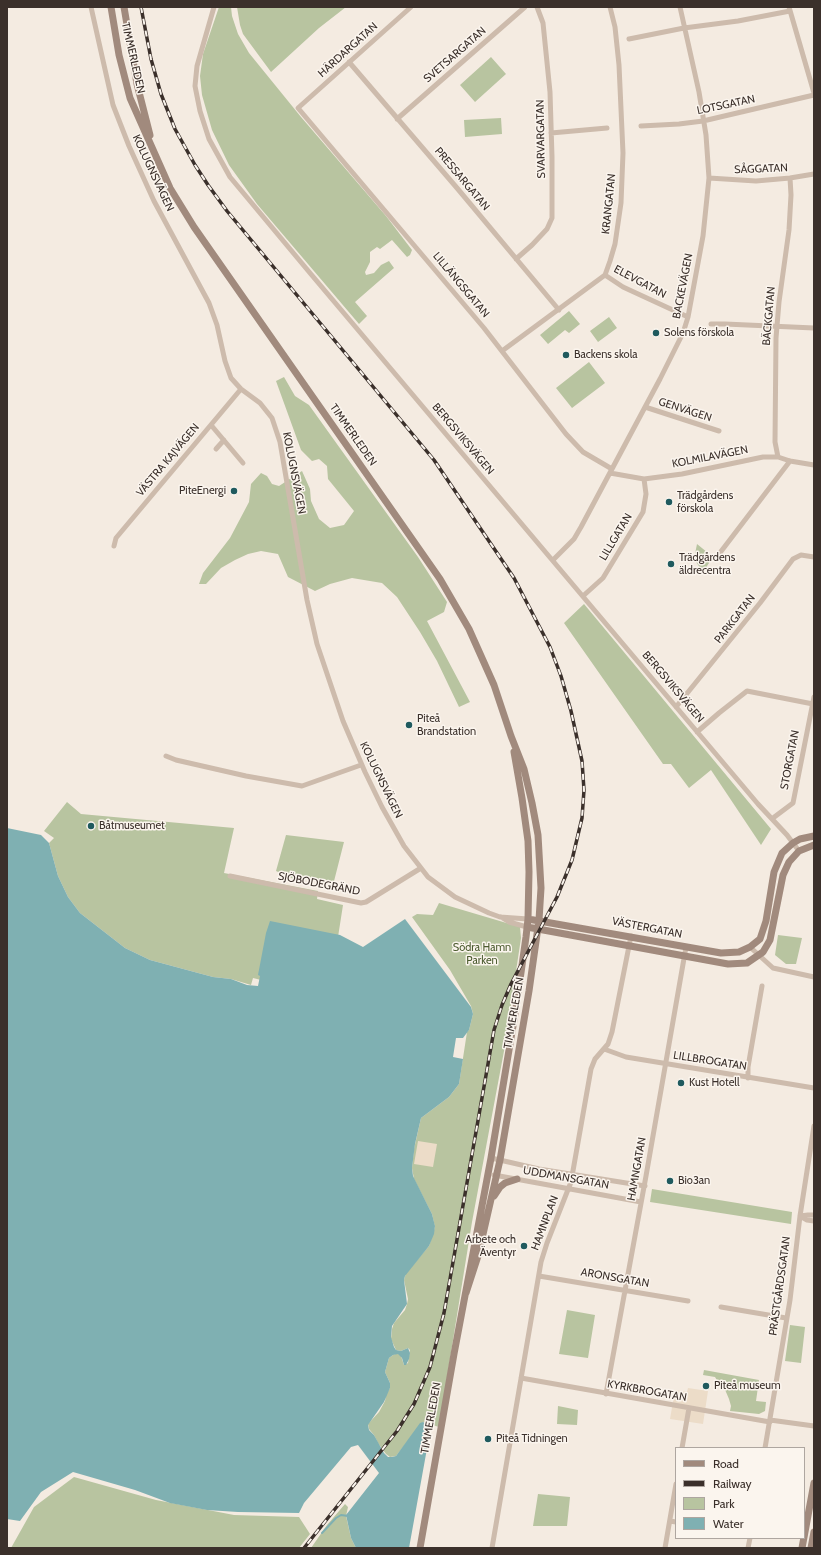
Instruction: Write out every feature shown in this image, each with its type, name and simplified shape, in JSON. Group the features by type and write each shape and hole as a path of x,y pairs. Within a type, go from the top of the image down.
{"main road":[{"name":"TIMMERLEDEN","path":"111,7 119,55 130,98 170,188 194,227 440,579 469,629 494,685 524,769 538,835 541,888 539,920 529,991 497,1176 474,1271 466,1292"},
{"name":"TIMMERLEDEN","path":"124,7 137,84 156,157"},
{"name":"TIMMERLEDEN","path":"420,1548 471,1258 491,1158 516,1008 527,927 529,872 528,841 511,736"},
{"path":"750,947 760,939 766,922 774,872 782,853 800,839 814,836"},
{"path":"758,955 762,952 770,940 783,875 788,862 798,852 814,845"},
{"name":"VÄSTERGATAN","path":"528,918 721,953 738,952 750,947"},
{"name":"VÄSTERGATAN","path":"527,927 728,964 747,963 758,955"},
{"path":"490,1202 500,1187 505,1183 517,1179"},
{"path":"805,1532 814,1483"},
{"path":"811,1548 814,1532"}],"street":[{"name":"KOLUGNSVÄGEN","path":"91,7 114,105 129,146 154,201 209,304 217,325 225,361 231,378 260,403 272,418 280,442 307,600 317,644 336,703 361,765 404,846 428,877 455,897 509,922 527,927"},
{"name":"BERGSVIKSVÄGEN","path":"214,7 197,66 195,86 200,111 209,140 230,177 697,732 758,804 773,818 793,843 798,852"},
{"name":"HÄRDARGATAN","path":"298,108 411,7"},
{"name":"SVETSARGATAN","path":"397,119 525,7"},
{"name":"SVARVARGATAN","path":"516,259 547,229 552,218 551,133 547,53 542,23 537,7"},
{"name":"KRANGATAN","path":"605,275 615,244 621,203 623,152 619,65 615,27 610,7"},
{"name":"BACKEVÄGEN","path":"553,560 574,539 645,407 683,333 688,317 703,236 709,178 703,121 680,7"},
{"path":"629,39 684,28 738,21 789,9 814,94"},
{"name":"PRESSARGATAN","path":"349,62 559,310"},
{"name":"LOTSGATAN","path":"641,126 703,121 814,94"},
{"name":"LILLÄNGSGATAN","path":"298,108 484,328 566,434 584,452 611,471"},
{"path":"551,133 607,128"},
{"name":"SÅGGATAN","path":"709,178 756,181 814,174"},
{"name":"BÄCKGATAN","path":"778,457 775,442 777,326 789,230 792,195 790,178"},
{"path":"502,351 605,275"},
{"name":"ELEVGATAN","path":"605,275 623,287 688,317"},
{"path":"711,324 814,328"},
{"name":"VÄSTRA KAJVÄGEN","path":"114,546 116,538 242,389"},
{"name":"GENVÄGEN","path":"645,407 719,432"},
{"path":"211,426 243,463"},
{"path":"216,449 224,440"},
{"name":"KOLMILAVÄGEN","path":"611,471 644,479 682,474 763,457 778,457 790,461 814,465"},
{"path":"716,558 790,461"},
{"name":"LILLGATAN","path":"583,596 603,578 643,512 646,494 644,479"},
{"name":"PARKGATAN","path":"676,707 760,603 793,559 801,555 814,557"},
{"path":"697,732 746,691 813,704"},
{"name":"STORGATAN","path":"773,818 793,803 814,697"},
{"path":"166,756 176,760 246,776 302,786 361,765"},
{"name":"SJÖBODEGRÄND","path":"230,876 361,903 366,902 421,868"},
{"name":"KOLUGNSVÄGEN","path":"500,917 528,918"},
{"name":"HAMNPLAN","path":"492,1548 546,1243 569,1189 573,1174 590,1069 595,1059 608,1044 612,1032 631,936"},
{"name":"HAMNGATAN","path":"606,1394 642,1202 686,947"},
{"path":"750,947 773,968 814,977"},
{"path":"748,1078 748,1067 762,986"},
{"name":"LILLBROGATAN","path":"604,1049 626,1057 814,1088"},
{"name":"PRÄSTGÅRDSGATAN","path":"765,1447 814,1126"},
{"name":"UDDMANSGATAN","path":"491,1158 539,1169 644,1186"},
{"name":"UDDMANSGATAN","path":"487,1174 642,1202"},
{"path":"800,1216 808,1214 814,1216"},
{"path":"800,1216 807,1220 814,1221"},
{"name":"ARONSGATAN","path":"539,1276 688,1301"},
{"path":"721,1307 786,1318"},
{"name":"KYRKBROGATAN","path":"521,1378 689,1408 770,1421 814,1426"},
{"path":"682,1447 689,1408"},
{"path":"665,1548 675,1490"},
{"path":"670,1521 675,1522"}],"green space":[{"path":"219,7 231,7 232,16 238,34 249,53 301,117 386,216 412,250 410,255 407,257 392,240 380,249 377,247 370,252 370,262 365,272 366,275 374,273 381,265 389,261 394,268 355,302 367,316 359,324 257,204 229,165 212,130 202,95 200,76 203,54"},
{"path":"237,7 346,7 319,28 271,72 243,34"},
{"path":"491,57 506,74 475,102 460,85"},
{"path":"501,118 502,134 465,137 464,120"},
{"path":"569,311 580,324 569,333 565,330 548,344 540,335"},
{"path":"609,317 617,328 598,342 590,331"},
{"path":"589,362 605,383 572,408 556,388"},
{"path":"284,377 295,396 309,405 418,557 447,602 444,612 427,621 470,702 459,707 437,661 420,632 397,597 382,583 352,578 330,584 315,591 288,577 278,554 261,551 248,554 235,560 221,568 206,584 199,584 203,573 230,538 249,502 251,484 261,473 267,476 272,484 279,486 302,471 310,489 311,501 319,519 330,528 344,525 354,511 328,479 327,466 319,459 312,461 301,450 276,381"},
{"path":"697,544 713,557 703,572 694,559"},
{"path":"584,604 771,829 761,845 711,770 689,788 671,764 663,764 564,623"},
{"path":"67,802 81,814 234,828 224,873 318,891 317,899 343,905 338,937 261,980 253,978 251,985 231,979 213,977 150,960 125,948 80,913 68,897 58,876 49,843 54,838 44,831"},
{"path":"286,835 344,842 332,889 323,886 312,878 294,879 276,871"},
{"name":"Södra Hamn Parken","path":"439,903 520,927 521,938 504,1051 472,1222 439,1427 423,1422 396,1456 390,1457 378,1443 369,1429 368,1424 379,1412 390,1388 390,1383 385,1372 389,1358 398,1353 401,1356 404,1365 408,1363 410,1350 408,1348 401,1351 396,1350 391,1339 392,1329 394,1323 405,1310 407,1304 408,1299 404,1280 406,1273 429,1246 435,1227 432,1214 414,1179 412,1168 414,1149 421,1118 449,1097 459,1084 467,1032 469,1030 473,1014 471,1006 450,970 412,917 417,914 433,915"},
{"path":"778,935 802,938 796,964 786,964 775,955"},
{"path":"652,1189 792,1212 791,1224 650,1202"},
{"path":"567,1310 595,1315 588,1358 559,1354"},
{"path":"790,1325 805,1327 801,1363 785,1361"},
{"path":"704,1370 759,1380 756,1401 766,1402 765,1411 759,1414 730,1411 731,1406 723,1385 718,1382 715,1377 703,1375"},
{"path":"558,1406 578,1410 577,1425 557,1424"},
{"path":"74,1477 156,1500 234,1515 299,1517 310,1534 299,1548 11,1548 34,1507"},
{"path":"538,1494 570,1497 567,1526 533,1526"},
{"path":"345,1504 348,1507 346,1516 351,1538 356,1548 311,1548 327,1525"}],"shaded area":[{"path":"418,1141 437,1144 433,1167 414,1164"},
{"path":"688,1388 708,1391 703,1424 670,1419 675,1390 687,1392"}],"water":[{"path":"7,828 41,835 49,843 58,876 68,897 80,913 125,948 150,960 213,977 231,979 247,985 258,986 260,976 258,975 266,933 270,921 340,935 363,947 405,919 471,1007 473,1014 469,1030 463,1038 456,1038 453,1057 463,1059 459,1084 449,1097 421,1118 415,1144 412,1168 413,1176 432,1214 435,1226 434,1234 429,1246 405,1276 404,1280 407,1304 392,1326 391,1337 394,1347 396,1350 401,1351 408,1348 410,1353 409,1359 406,1365 404,1365 402,1358 398,1354 389,1358 385,1372 390,1383 390,1388 384,1402 368,1425 369,1430 374,1435 384,1453 388,1457 396,1456 420,1423 423,1422 429,1427 430,1432 409,1548 356,1548 351,1538 346,1515 379,1473 358,1445 351,1447 304,1503 299,1513 207,1510 170,1503 135,1490 73,1472 41,1492 20,1521 7,1519"}],"waterway":[{"path":"322,1533 336,1518 341,1515 348,1516"}],"railway":[{"path":"141,7 151,59 161,94 175,129 208,185 227,211 434,460 514,578 550,647 561,676 571,711 582,761 584,790 582,818 572,860 557,897 511,984 494,1030 444,1313 430,1367 414,1404 397,1431 304,1548"}],"place":[{"name":"Solens förskola","path":"656,333"},
{"name":"Backens skola","path":"566,355"},
{"name":"PiteEnergi","path":"234,491"},
{"name":"Trädgårdens förskola","path":"669,502"},
{"name":"Trädgårdens äldrecentra","path":"671,564"},
{"name":"Piteå Brandstation","path":"409,725"},
{"name":"Båtmuseumet","path":"91,826"},
{"name":"Kust Hotell","path":"681,1083"},
{"name":"Bio3an","path":"670,1181"},
{"name":"Arbete och Äventyr","path":"524,1246"},
{"name":"Piteå museum","path":"706,1386"},
{"name":"Piteå Tidningen","path":"488,1439"}]}
